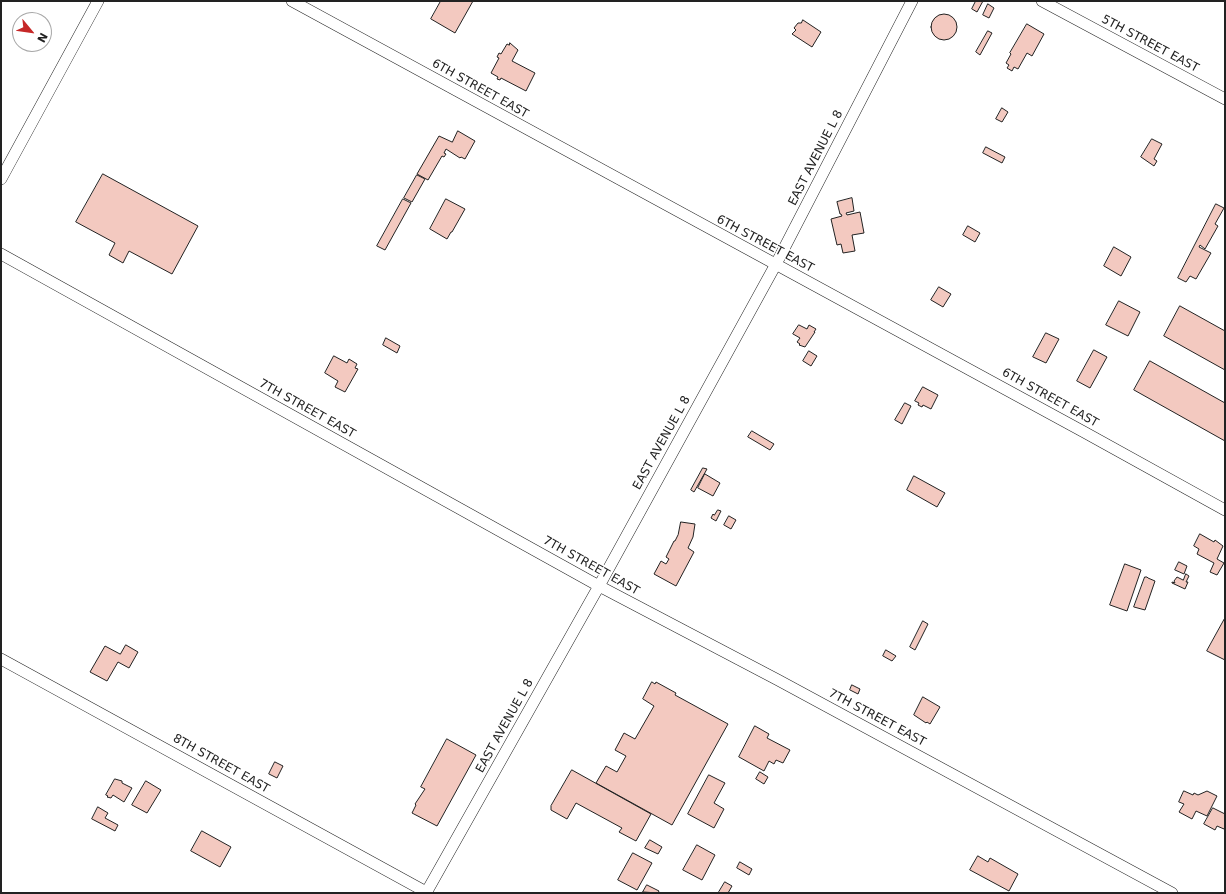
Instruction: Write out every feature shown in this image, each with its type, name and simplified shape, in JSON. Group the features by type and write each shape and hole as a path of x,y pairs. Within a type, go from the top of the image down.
{"street":[{"path":"1,179 98,1"},
{"name":"6TH STREET EAST","path":"292,1 1225,510"},
{"name":"EAST AVENUE L 8","path":"427,893 599,586 776,264 912,1"},
{"name":"5TH STREET EAST","path":"1042,1 1225,99"},
{"name":"7TH STREET EAST","path":"1,254 599,586 778,680 1172,893"},
{"name":"8TH STREET EAST","path":"1,659 427,893"}],"building":[{"path":"441,1 473,1 455,33 431,19"},
{"path":"976,1 983,1 977,12 972,9"},
{"path":"988,4 994,8 989,18 983,15"},
{"path":"944,14 953,18 957,27 953,36 944,40 935,36 931,27 935,18"},
{"path":"803,20 821,32 812,47 792,34 796,30 794,28"},
{"path":"1027,24 1044,34 1032,56 1027,53 1018,69 1014,67 1012,71 1007,68 1009,65 1006,63 1011,54 1010,53"},
{"path":"988,31 992,33 980,55 976,52"},
{"path":"510,43 518,50 512,61 535,73 526,91 501,78 500,80 497,79 498,77 491,73 499,58 497,57 499,53 501,54 507,44 509,45"},
{"path":"1002,108 1008,112 1002,122 996,119"},
{"path":"458,131 475,141 465,159 460,158 446,149 444,153 446,154 444,157 442,156 428,180 417,174 439,136 452,142"},
{"path":"1152,139 1162,144 1154,159 1157,161 1154,166 1141,157"},
{"path":"986,147 1005,157 1002,163 983,153"},
{"path":"103,174 198,226 172,274 129,251 123,263 109,255 115,243 76,222"},
{"path":"417,175 425,179 412,202 404,198"},
{"path":"852,198 854,211 846,213 847,215 860,212 864,233 852,235 855,251 843,253 841,244 837,245 831,219 842,216 840,214 837,202"},
{"path":"403,199 411,203 385,250 377,246"},
{"path":"446,199 465,209 447,239 430,229"},
{"path":"1216,204 1224,208 1215,224 1218,226 1205,249 1200,245 1199,247 1211,253 1196,279 1190,276 1186,282 1178,278"},
{"path":"968,226 980,233 975,242 963,235"},
{"path":"1114,247 1131,257 1121,276 1104,266"},
{"path":"939,287 951,294 943,307 931,300"},
{"path":"1119,301 1140,312 1128,336 1106,325"},
{"path":"1180,306 1225,331 1225,370 1164,336"},
{"path":"799,325 807,329 809,325 816,329 805,347 799,345 800,344 797,342 800,338 793,334"},
{"path":"1046,333 1059,339 1046,363 1033,357"},
{"path":"386,338 400,346 397,353 383,345"},
{"path":"1094,350 1107,357 1090,388 1077,381"},
{"path":"809,351 817,356 811,366 803,361"},
{"path":"334,356 347,363 349,359 357,364 355,368 358,369 345,392 335,387 338,381 325,373"},
{"path":"1150,361 1225,403 1225,441 1134,390"},
{"path":"923,387 938,395 931,409 923,405 922,407 918,405 919,403 915,401"},
{"path":"905,403 911,406 902,424 895,420"},
{"path":"752,431 774,444 770,450 748,437"},
{"path":"703,468 707,469 694,492 691,490"},
{"path":"705,474 720,483 713,496 698,488"},
{"path":"914,476 945,493 937,507 907,490"},
{"path":"718,510 721,511 716,521 711,518"},
{"path":"729,516 736,520 731,529 724,525"},
{"path":"681,522 695,524 693,537 688,548 694,552 676,586 654,574 661,561 666,564 669,559 666,557 678,535"},
{"path":"1200,534 1214,542 1215,540 1223,546 1217,559 1224,563 1217,575 1210,572 1214,563 1197,554 1199,549 1194,546"},
{"path":"1179,562 1187,566 1184,574 1175,570"},
{"path":"1125,564 1141,570 1127,611 1110,605"},
{"path":"1186,574 1189,576 1185,589 1172,583 1175,583 1174,581 1177,577 1183,580"},
{"path":"1145,577 1155,581 1145,610 1134,607"},
{"path":"1225,618 1225,660 1207,651"},
{"path":"923,621 928,624 915,650 910,647"},
{"path":"126,645 138,652 129,668 118,662 107,681 90,672 105,646 120,654"},
{"path":"886,650 896,656 892,661 883,656"},
{"path":"652,682 655,684 656,682 676,693 675,695 728,724 672,825 596,783 606,766 617,772 626,756 615,750 624,733 635,739 654,706 643,699"},
{"path":"852,685 860,689 858,694 850,690"},
{"path":"923,697 940,707 930,724 914,715"},
{"path":"755,726 769,734 767,738 790,750 783,763 776,760 774,764 769,761 764,771 739,757"},
{"path":"447,739 476,755 437,826 412,813 416,805 415,804 425,789 421,787"},
{"path":"275,762 283,766 277,778 269,774"},
{"path":"572,770 651,814 636,841 619,832 622,828 576,803 567,819 551,810 551,806"},
{"path":"760,772 768,777 764,784 756,779"},
{"path":"709,775 725,783 714,803 724,809 714,828 688,814"},
{"path":"115,779 122,781 122,783 132,788 124,802 113,795 111,798 107,797 108,796 106,795"},
{"path":"146,781 161,790 147,813 132,805"},
{"path":"1184,791 1193,795 1194,793 1198,795 1207,791 1217,796 1207,816 1196,811 1192,819 1179,812 1184,804 1179,802"},
{"path":"98,807 108,813 105,818 118,825 115,831 92,819"},
{"path":"1213,808 1225,814 1224,829 1217,826 1215,830 1204,824"},
{"path":"202,831 231,847 220,867 191,851"},
{"path":"650,840 662,847 658,854 645,848"},
{"path":"697,845 715,855 702,880 683,870"},
{"path":"633,853 652,863 637,890 618,880"},
{"path":"978,856 988,862 990,858 1018,874 1009,891 970,870"},
{"path":"740,862 752,869 749,875 737,868"},
{"path":"725,882 732,886 728,893 720,893 719,892"},
{"path":"647,885 659,891 658,893 643,892"}]}
